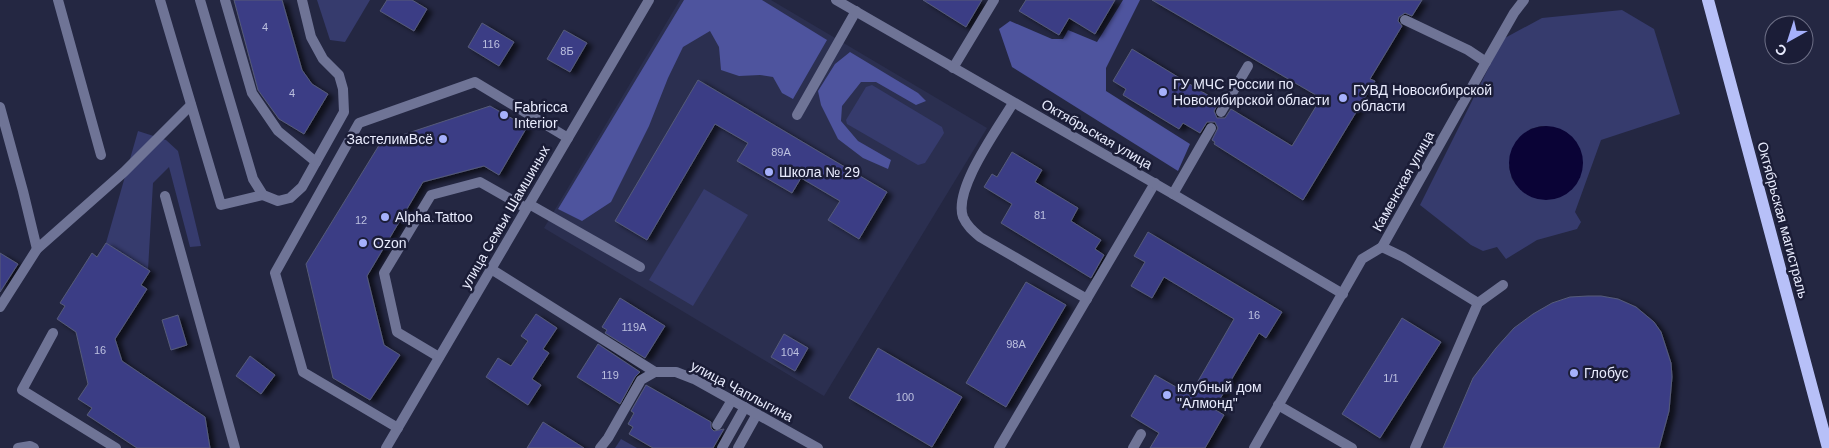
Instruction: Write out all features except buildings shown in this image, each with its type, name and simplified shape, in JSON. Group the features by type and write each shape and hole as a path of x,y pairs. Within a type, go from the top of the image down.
{"main road":[{"name":"Октябрьская магистраль","path":"1708,0 1828,448"}],"street":[{"path":"58,0 101,155"},
{"path":"160,0 221,205 263,195 278,201 290,198 302,187 344,112 343,89 339,75 323,59 311,37 302,0"},
{"path":"200,0 253,179 263,195"},
{"path":"225,0 252,93 278,131 316,162"},
{"name":"улица Семьи Шамшиных","path":"386,448 649,0"},
{"name":"Октябрьская улица","path":"836,0 1155,183 1343,294"},
{"path":"953,68 994,0"},
{"name":"Каменская улица","path":"1254,448 1362,260 1382,247 1514,13 1524,0"},
{"path":"797,115 856,11"},
{"path":"1405,20 1468,50 1486,62"},
{"path":"1221,112 1248,66"},
{"path":"398,428 303,372 275,273 359,123 475,82 568,138"},
{"path":"1013,103 972,172 963,196 962,215 969,227 980,237 1087,299"},
{"path":"0,307 37,249 124,172 191,105"},
{"path":"0,107 37,249"},
{"path":"1173,194 1211,128"},
{"path":"439,357 397,332 384,274 431,195 480,182 640,267"},
{"path":"999,448 1155,183"},
{"path":"165,196 235,448"},
{"path":"1382,247 1478,303"},
{"path":"491,269 655,372 641,380 608,438 600,448"},
{"path":"1415,448 1478,303 1503,285"},
{"path":"53,333 22,390 116,448"},
{"name":"улица Чаплыгина","path":"655,372 676,372 694,379 818,448"},
{"path":"717,426 732,400"},
{"path":"1278,405 1352,448"},
{"path":"722,448 745,408"},
{"path":"738,448 757,414"},
{"path":"1132,448 1141,434"},
{"path":"18,448 30,446 34,448"}],"shaded area":[{"path":"317,0 370,0 345,42 330,40"},
{"name":"Школа № 29","path":"680,0 771,0 987,128 824,396 544,228"},
{"path":"684,0 762,0 827,40 793,99 782,93 773,77 760,75 739,76 721,70 719,47 710,31 683,47 668,78 649,126 611,202 582,221 558,209"},
{"path":"1123,0 1140,0 1106,68 1106,91 1190,144 1178,171 1012,67 999,29 1010,21 1052,39 1063,39 1068,30 1097,42"},
{"path":"1622,10 1654,29 1680,114 1601,140 1575,212 1581,222 1577,229 1537,240 1506,259 1497,247 1483,251 1471,245 1420,205 1503,39 1542,18","holes":["1541,126 1565,132 1574,140 1581,152 1519,188 1512,179 1509,167 1530,129"]},
{"path":"850,52 918,93 926,101 916,105 876,82 861,82 842,106 841,121 858,141 891,160 888,169 863,158 838,139 821,105 818,91 835,64"},
{"path":"872,85 942,127 944,133 925,163 918,165 847,124 846,120 866,87"},
{"path":"1546,126 1560,129 1572,137 1580,149 1583,163 1580,177 1572,189 1560,197 1546,200 1532,197 1520,189 1512,177 1509,163 1512,149 1520,137 1532,129"},
{"path":"138,131 166,140 178,151 201,246 190,247 169,167 153,183 148,270 106,243"},
{"path":"704,189 748,215 693,306 649,280"},
{"path":"621,439 637,448 615,448"}],"place":[{"name":"ГУ МЧС России по Новосибирской области","path":"1163,92"},
{"name":"ГУВД Новосибирской области","path":"1343,98"},
{"name":"Fabricca Interior","path":"504,115"},
{"name":"ЗастелимВсё","path":"443,139"},
{"name":"Школа № 29","path":"769,172"},
{"name":"Alpha.Tattoo","path":"385,217"},
{"name":"Ozon","path":"363,243"},
{"name":"Глобус","path":"1574,373"},
{"name":"клубный дом \"Алмонд\"","path":"1167,395"}]}
